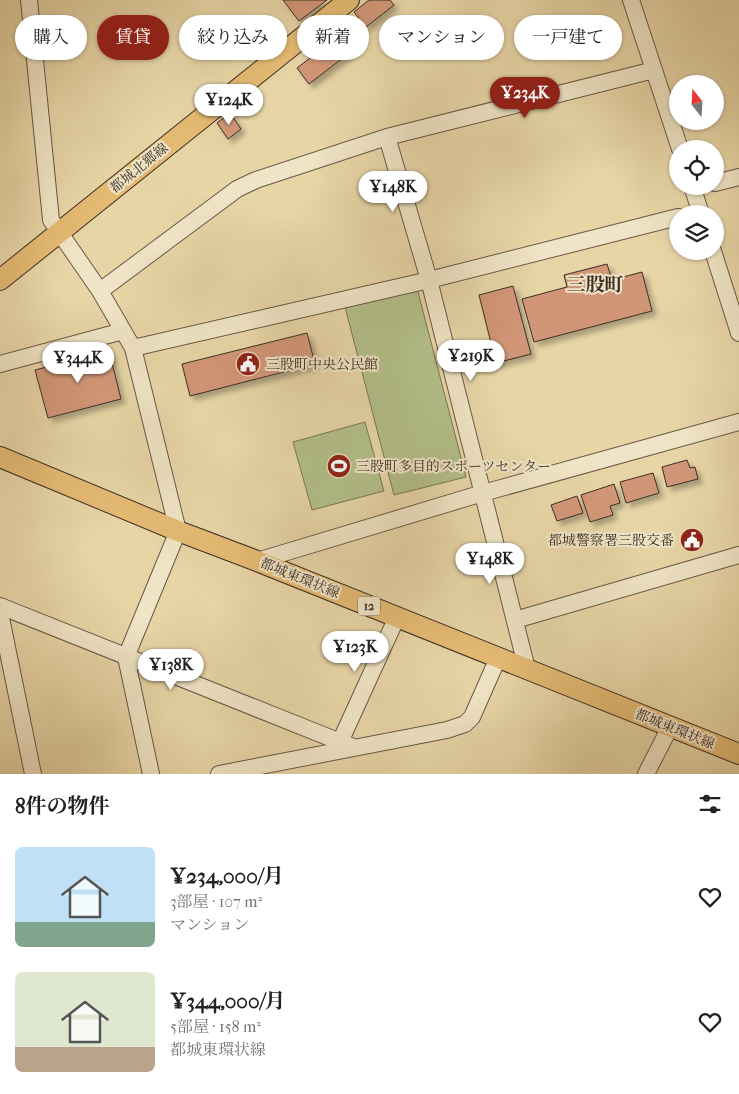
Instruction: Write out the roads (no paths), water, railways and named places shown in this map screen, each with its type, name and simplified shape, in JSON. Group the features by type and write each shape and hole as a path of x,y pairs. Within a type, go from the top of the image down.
{"main road":[{"name":"都城北郷線","path":"0,280 349,0"},
{"name":"都城東環状線","path":"0,457 178,531 739,754"}],"street":[{"path":"29,0 51,220 100,291 134,348 178,531 126,657 151,774"},
{"path":"632,0 677,140"},
{"path":"100,291 237,189 256,180 387,138 654,70"},
{"path":"387,138 429,280 527,669"},
{"path":"724,181 739,177"},
{"path":"134,348 429,280 669,219"},
{"path":"716,260 739,333"},
{"path":"0,364 123,330"},
{"path":"257,561 482,493 739,422"},
{"path":"515,620 739,556"},
{"path":"0,606 347,745"},
{"path":"0,613 33,774"},
{"path":"347,745 397,617"},
{"path":"220,774 347,745 447,730 465,724 472,717 498,658"},
{"path":"646,774 670,727"}],"place":[{"name":"三股町中央公民館","path":"248,364"},
{"name":"三股町多目的スポーツセンター","path":"339,466"},
{"name":"都城警察署三股交番","path":"692,540"}],"district":[{"name":"三股町","path":"595,285"}]}
